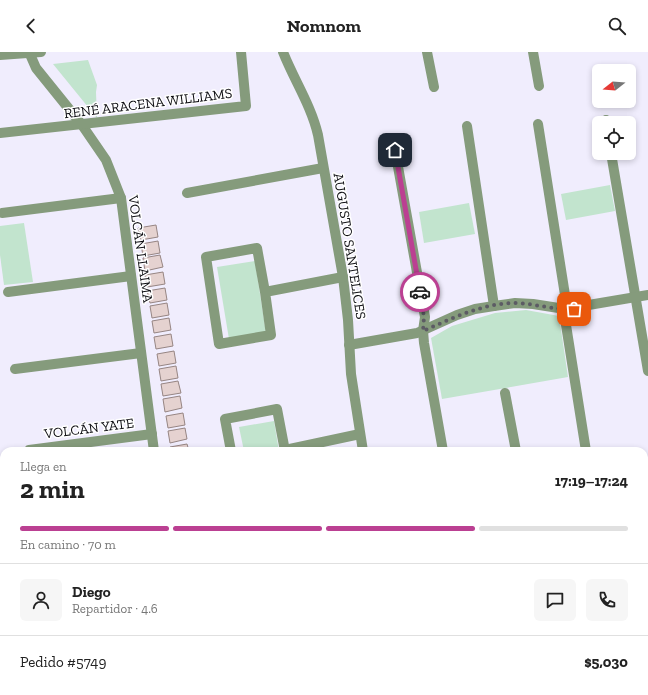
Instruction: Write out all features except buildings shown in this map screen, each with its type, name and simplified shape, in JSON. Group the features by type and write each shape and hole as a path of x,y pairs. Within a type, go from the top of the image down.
{"street":[{"path":"0,55 41,52"},
{"name":"RENÉ ARACENA WILLIAMS","path":"0,133 246,106 241,52"},
{"name":"AUGUSTO SANTELICES","path":"283,52 312,114 318,135 342,277 348,320 350,374 362,447"},
{"path":"427,52 434,87"},
{"path":"533,52 539,86"},
{"name":"VOLCÁN LLAIMA","path":"29,53 36,68 82,125 106,160 121,198 154,447"},
{"path":"538,124 565,295 566,325 585,447"},
{"path":"467,126 494,306"},
{"path":"395,150 424,317 423,331 441,447"},
{"path":"612,160 648,371"},
{"path":"187,193 323,168"},
{"path":"2,213 121,198"},
{"path":"257,248 265,292 271,335 220,344 206,257 257,248"},
{"path":"8,292 131,276"},
{"path":"265,292 342,277"},
{"path":"349,346 423,331 457,315 475,309 521,304 565,309 648,295"},
{"path":"14,369 141,353"},
{"path":"505,393 515,447"},
{"path":"230,447 225,419 277,410 284,447"},
{"name":"VOLCÁN YATE","path":"52,447 152,434"},
{"path":"303,447 360,434"}],"green space":[{"path":"88,60 97,85 97,118 53,64"},
{"path":"610,185 615,211 566,220 561,194"},
{"path":"469,203 475,234 424,243 419,212"},
{"path":"24,223 33,282 4,285 0,255 0,226"},
{"path":"255,261 266,333 229,339 217,267"},
{"path":"526,310 559,316 568,377 442,399 431,338 452,326 495,313"},
{"path":"274,421 278,447 243,447 239,427"}],"way so far":[{"path":"420,292 424,317 423,331 457,315 475,309 494,306 515,303 574,309"}],"route":[{"path":"395,150 420,292"}]}
